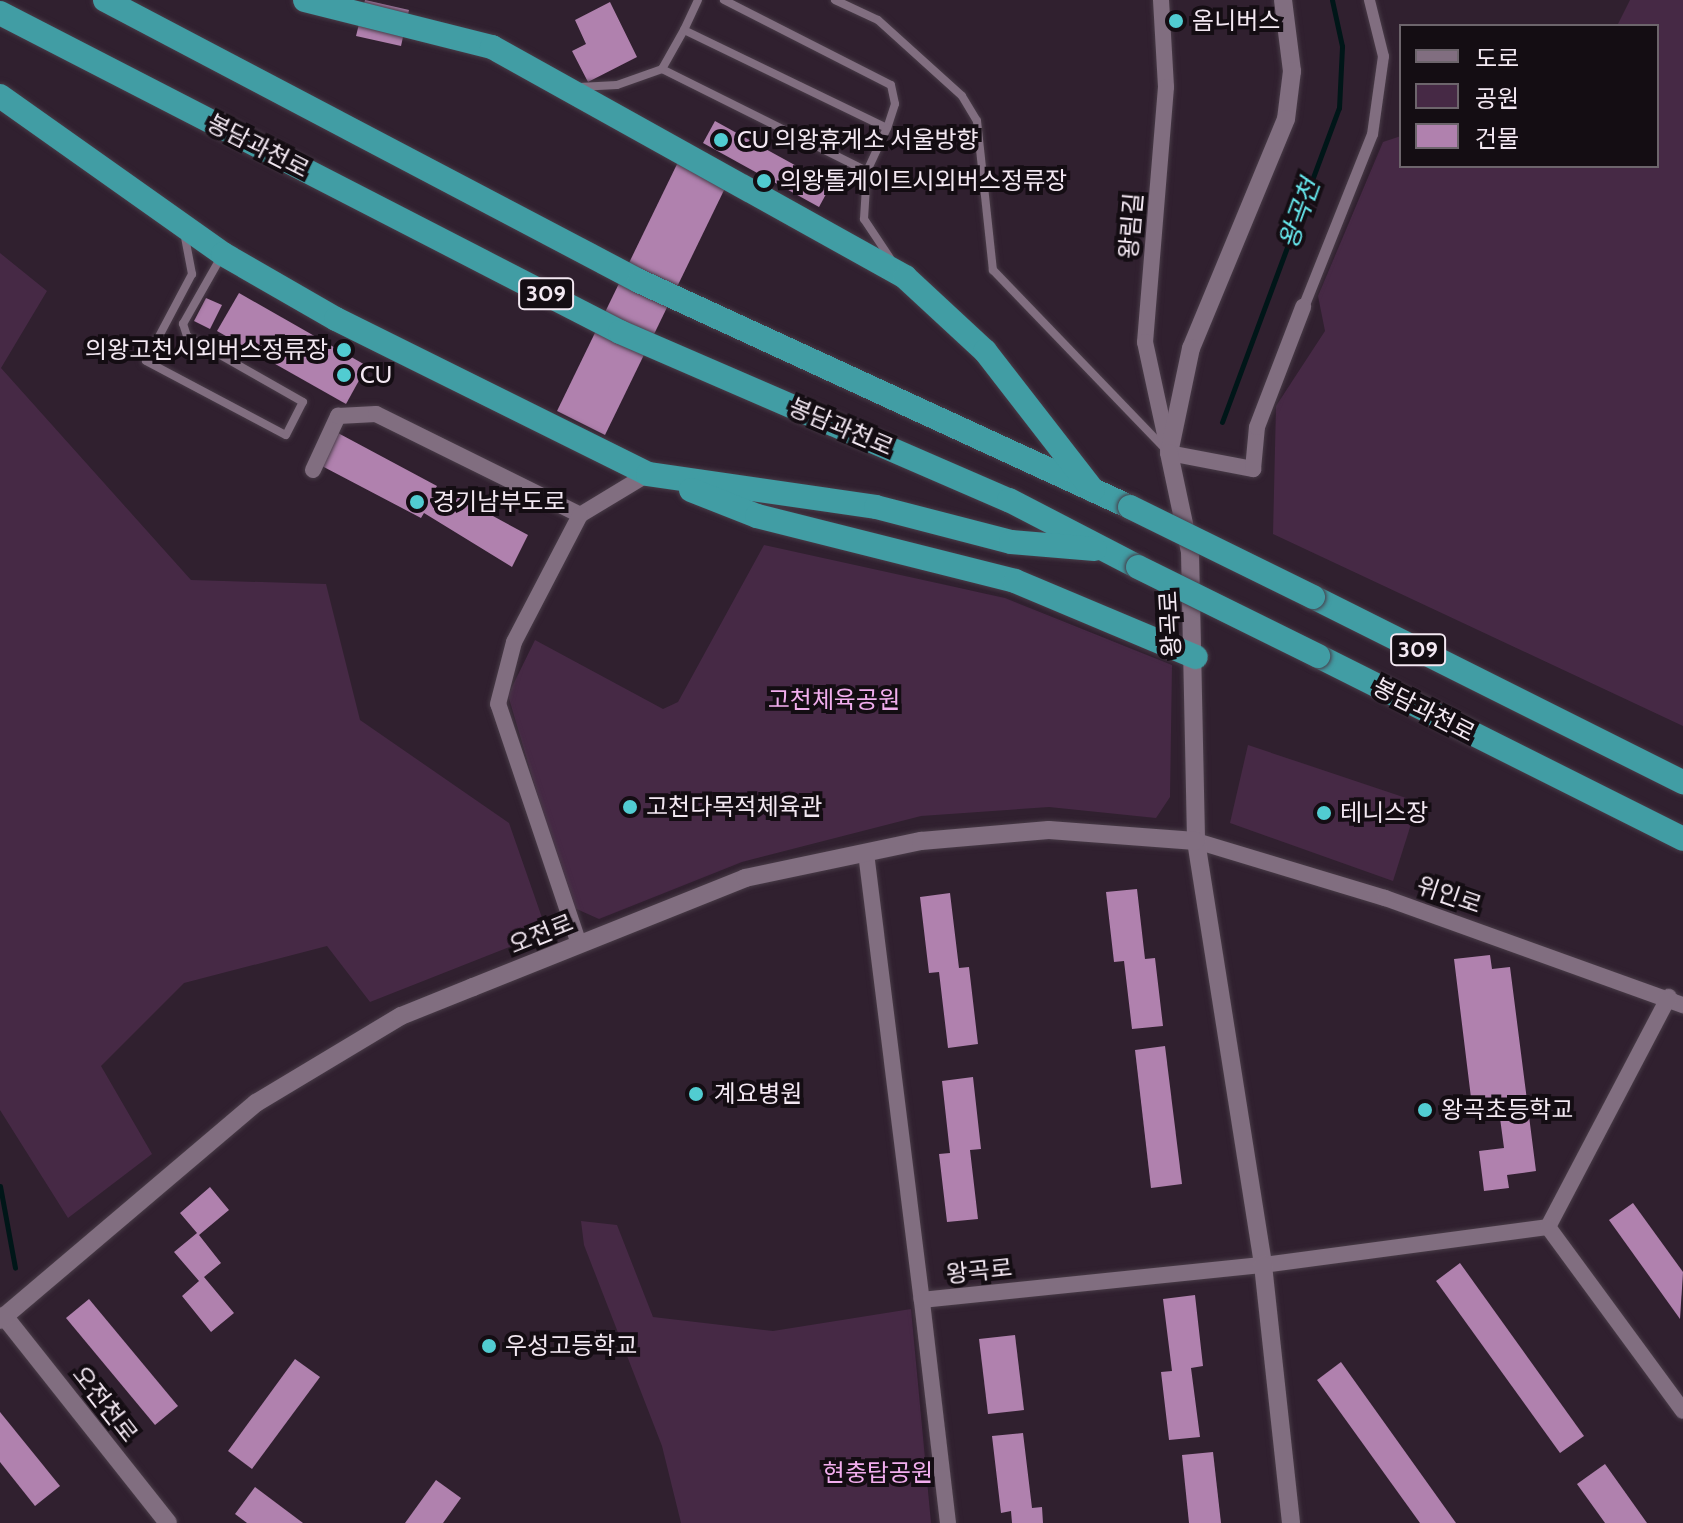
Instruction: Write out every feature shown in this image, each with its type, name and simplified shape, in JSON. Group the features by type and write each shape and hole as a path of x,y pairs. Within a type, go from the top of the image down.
{"highway":[{"name":"봉담과천로","path":"105,0 639,281 1130,507 1683,782"},
{"path":"305,0 492,47 905,277 985,351 1093,490"},
{"name":"봉담과천로","path":"0,13 620,332 1009,500 1683,839"},
{"path":"0,96 184,231 223,254 336,319 648,474 757,516 1015,581 1196,657"},
{"path":"648,474 876,507 1011,542 1104,549"}],"street":[{"name":"왕림길","path":"1161,0 1166,87 1145,342 1169,453"},
{"name":"왕곡로","path":"1283,0 1292,71 1286,119 1191,348 1169,453 1190,552 1196,657 1196,841 1263,1265 1291,1523"},
{"path":"1169,453 1253,469 1257,427 1372,134 1383,56 1369,0"},
{"path":"313,470 338,416 376,414 580,515"},
{"path":"579,944 498,704 514,642 580,515 648,474"},
{"name":"오전로","path":"2,1318 256,1103 327,1057 401,1016 579,944 745,878 921,841 1049,830 1196,841"},
{"name":"위인로","path":"1196,841 1385,898 1676,1001"},
{"path":"866,853 922,1300"},
{"path":"1548,1227 1676,1001"},
{"path":"1263,1265 1548,1227"},
{"path":"1548,1227 1683,1411"},
{"name":"왕곡로","path":"948,1523 922,1300 1263,1265"},
{"name":"오전천로","path":"2,1318 168,1523"}],"lane":[{"path":"563,87 617,85 662,69 698,0"},
{"path":"724,0 891,85 895,104 867,171 864,219 905,277"},
{"path":"835,0 878,20 962,96 977,121 993,270 1169,453"},
{"path":"684,30 887,128"},
{"path":"662,69 867,171"},
{"path":"184,231 192,274 146,361 286,435 303,402 187,336 183,324 223,254"}],"green space":[{"path":"1630,0 1683,0 1683,726 1273,534 1276,406 1325,331 1318,296 1383,142 1399,137 1399,168 1659,168 1659,24 1618,24"},
{"path":"0,253 47,291 1,368 191,580 326,584 360,720 509,823 547,932 370,1002 327,946 184,983 101,1066 152,1154 68,1218 0,1110"},
{"name":"고천체육공원","path":"764,545 1005,598 1172,665 1170,797 1156,818 1049,807 921,816 742,862 599,919 570,906 508,695 535,640 663,709 678,702"},
{"name":"테니스장","path":"1248,745 1418,802 1393,881 1230,823"},
{"name":"현충탑공원","path":"581,1221 617,1225 653,1317 773,1331 911,1309 931,1523 681,1523 662,1446 584,1245"}],"building":[{"path":"365,0 409,10 401,46 356,36"},
{"path":"610,2 637,57 588,82 572,51 586,44 575,20"},
{"path":"715,121 831,185 819,207 703,143"},
{"path":"680,158 728,182 605,435 557,411"},
{"path":"239,293 367,366 346,404 217,331"},
{"path":"206,298 222,305 210,329 194,321"},
{"name":"경기남부도로","path":"338,433 437,486 432,495 453,506 458,497 528,535 512,567 424,513 421,518 320,465"},
{"path":"1137,889 1145,959 1155,958 1163,1026 1132,1029 1124,961 1114,962 1106,892"},
{"path":"950,893 959,968 969,967 978,1044 948,1048 939,972 929,973 920,897"},
{"path":"1490,955 1492,969 1510,967 1536,1171 1507,1175 1509,1188 1484,1191 1479,1151 1504,1148 1498,1103 1472,1106 1454,959"},
{"path":"1165,1046 1182,1184 1151,1188 1135,1050"},
{"path":"973,1077 981,1149 970,1150 978,1219 947,1222 939,1154 950,1153 942,1081"},
{"path":"210,1187 229,1210 199,1235 221,1263 204,1277 234,1313 211,1332 182,1296 199,1281 174,1252 197,1233 180,1213"},
{"path":"1633,1203 1683,1272 1680,1319 1609,1220"},
{"path":"1460,1263 1584,1436 1560,1453 1436,1281"},
{"path":"1195,1295 1203,1366 1191,1368 1200,1437 1169,1440 1161,1372 1172,1371 1163,1299"},
{"path":"89,1299 178,1406 155,1425 66,1318"},
{"path":"1015,1335 1024,1410 988,1414 979,1339"},
{"path":"295,1359 320,1377 252,1469 228,1451"},
{"path":"1341,1362 1456,1523 1420,1523 1317,1380"},
{"path":"0,1412 60,1486 35,1506 0,1462"},
{"path":"1023,1433 1032,1508 1042,1507 1043,1523 1012,1523 1011,1511 1001,1513 992,1436"},
{"path":"1213,1452 1221,1523 1189,1523 1182,1455"},
{"path":"1605,1464 1647,1523 1605,1523 1577,1484"},
{"path":"436,1480 461,1498 443,1523 405,1523"},
{"path":"255,1487 303,1523 247,1523 235,1514"}],"waterway":[{"name":"왕곡천","path":"1222,422 1339,108 1342,46 1332,0"},
{"path":"0,1186 15,1268"}],"place":[{"name":"옴니버스","path":"1176,21"},
{"name":"CU 의왕휴게소 서울방향","path":"721,140"},
{"name":"의왕톨게이트시외버스정류장","path":"764,181"},
{"name":"의왕고천시외버스정류장","path":"344,350"},
{"name":"CU","path":"344,375"},
{"name":"경기남부도로","path":"417,502"},
{"name":"고천다목적체육관","path":"630,807"},
{"name":"테니스장","path":"1324,813"},
{"name":"계요병원","path":"696,1094"},
{"name":"왕곡초등학교","path":"1425,1110"},
{"name":"우성고등학교","path":"489,1346"}]}
